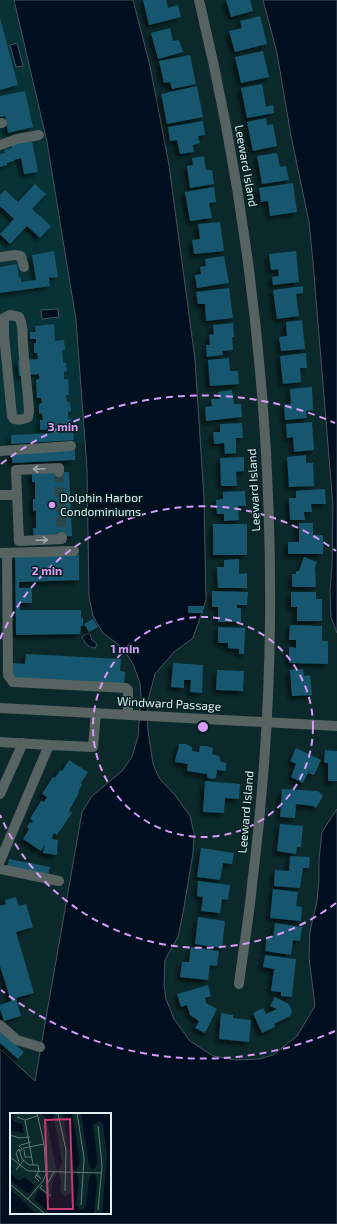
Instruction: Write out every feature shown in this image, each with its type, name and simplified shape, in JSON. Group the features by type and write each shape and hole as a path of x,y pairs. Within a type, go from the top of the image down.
{"street":[{"name":"Leeward Island","path":"199,0 225,118 242,217 255,322 264,421 269,523 270,623 262,784 252,884 239,984"},
{"path":"0,145 16,139 39,135"},
{"path":"0,257 15,255 21,256 24,267"},
{"path":"10,315 15,315 22,320 23,329 29,412 28,417 24,419 14,419 12,416 4,370 4,318 10,315"},
{"path":"0,451 71,446"},
{"path":"60,472 59,468 16,470 19,541 62,540 62,537"},
{"path":"0,496 17,495"},
{"path":"74,551 4,553 8,675 12,682 126,688 128,690 132,714"},
{"name":"Windward Passage","path":"0,708 337,726"},
{"path":"0,742 93,747 96,713"},
{"path":"0,794 23,743"},
{"path":"0,861 49,745"},
{"path":"0,869 59,881"},
{"path":"0,1025 17,1040 40,1047"}],"shaded area":[{"path":"0,0 14,0 47,142 76,320 85,443 0,445"},
{"path":"14,0 133,0 150,66 169,165 195,359 204,499 206,600 193,638 174,652 155,674 147,704 148,731 153,764 159,778 175,795 190,816 194,833 193,853 178,937 165,960 164,985 166,999 174,1019 190,1041 213,1056 236,1060 259,1059 273,1055 297,1036 315,1006 309,958 310,931 317,901 322,832 337,809 337,1224 0,1224 0,1049 35,1081 82,812 92,796 122,771 132,757 138,737 141,696 140,683 133,664 126,653 119,645 103,633 93,616 89,597 87,468 76,320 47,142"},
{"path":"263,0 337,0 337,633 331,617 330,591 333,506 309,222 291,136 277,53"},
{"path":"17,43 23,66 16,67 10,45"},
{"path":"58,309 59,317 42,319 41,310"},
{"path":"86,634 90,634 92,640 97,644 95,648 89,646 84,641 82,637"}],"building":[{"path":"143,0 166,0 168,8 178,5 181,17 149,25"},
{"path":"226,0 250,0 253,11 231,17"},
{"path":"260,16 267,44 235,52 229,31 242,28 240,21"},
{"path":"0,18 18,85 0,90"},
{"path":"170,28 173,41 179,40 183,52 158,59 151,33"},
{"path":"263,51 269,77 241,83 235,57"},
{"path":"190,55 196,84 172,89 170,82 164,83 159,61"},
{"path":"262,84 266,107 273,105 274,113 247,118 241,88"},
{"path":"197,86 203,117 167,124 161,94"},
{"path":"25,91 33,127 8,133 5,116 0,117 0,96"},
{"path":"266,118 267,125 273,124 277,146 253,151 247,122"},
{"path":"203,121 205,135 198,136 200,143 193,145 194,152 180,154 177,140 170,141 168,127"},
{"path":"32,141 38,172 24,174 21,158 0,167 0,154 5,153 4,150 12,148 11,145"},
{"path":"277,153 280,167 286,166 289,180 262,184 257,156"},
{"path":"204,156 206,170 212,170 214,184 190,188 187,166 193,165 192,158"},
{"path":"293,183 297,212 270,216 268,201 261,202 259,188"},
{"path":"35,184 46,194 32,209 51,226 40,238 27,226 10,244 0,234 14,219 0,206 0,195 5,190 18,202"},
{"path":"214,187 216,202 209,203 212,218 190,221 185,192"},
{"path":"220,222 224,251 194,254 192,240 200,239 198,224"},
{"path":"54,251 58,277 49,278 50,286 0,293 0,267 17,264 21,282 36,280 32,255"},
{"path":"296,251 299,282 273,285 272,277 279,276 278,269 271,270 269,254"},
{"path":"224,256 229,283 197,288 195,275 201,274 200,267 206,266 205,259"},
{"path":"303,286 303,293 296,294 299,316 277,319 273,290"},
{"path":"229,288 233,318 206,321 205,304 198,304 196,292"},
{"path":"302,320 305,349 281,351 279,337 287,336 286,322"},
{"path":"233,323 233,350 222,351 223,355 207,357 206,345 210,345 209,335 214,334 213,325"},
{"path":"54,324 55,341 64,340 65,350 62,350 63,363 66,363 67,371 64,372 64,379 68,379 69,395 66,395 67,402 70,402 71,411 68,412 68,419 71,419 72,428 62,428 63,432 57,433 73,432 74,440 11,444 11,435 54,433 54,429 40,430 40,420 43,420 42,414 39,414 39,404 42,403 41,398 37,398 36,380 39,379 39,374 19,376 18,361 38,359 37,353 34,353 34,343 36,343 36,339 30,339 30,332 36,332 35,326"},
{"path":"306,353 307,368 300,368 301,382 283,384 280,356"},
{"path":"229,358 230,371 238,371 239,384 210,386 208,360"},
{"path":"312,387 313,410 306,411 307,418 285,420 284,405 291,404 290,389"},
{"path":"232,390 234,404 241,404 242,417 206,421 205,407 212,406 211,399 219,399 218,392"},
{"path":"312,422 314,450 294,452 293,437 287,438 286,424"},
{"path":"242,423 243,438 236,438 236,453 225,454 224,443 214,444 213,432 220,432 220,424"},
{"path":"75,450 75,460 12,463 12,453"},
{"path":"306,455 306,463 313,463 314,486 289,487 287,457"},
{"path":"244,457 244,471 236,472 237,486 221,486 220,458"},
{"name":"Dolphin Harbor Condominiums","path":"69,472 72,536 34,538 33,528 36,528 36,511 33,511 35,482 32,482 32,473"},
{"path":"325,489 326,504 311,504 312,512 304,512 305,520 290,520 289,498 296,498 296,491"},
{"path":"245,491 246,506 238,506 239,520 224,521 224,514 217,514 216,500 223,499 223,492"},
{"path":"299,523 313,523 313,535 323,535 323,554 288,554 288,542 299,542"},
{"path":"213,524 247,524 247,555 213,555"},
{"path":"79,555 79,580 19,582 19,588 32,588 32,603 20,603 20,610 81,610 83,626 81,626 80,634 16,635 15,556"},
{"path":"304,557 317,562 315,567 316,587 292,587 292,574 296,574 296,571 299,571"},
{"path":"239,559 239,574 247,573 247,588 218,588 217,567 224,567 224,560"},
{"path":"212,591 248,592 247,605 237,605 237,608 241,608 241,622 218,622 218,607 212,607"},
{"path":"291,592 316,592 316,599 322,599 322,621 297,621 297,607 291,607"},
{"path":"188,606 203,606 203,613 188,613"},
{"path":"93,619 98,627 89,632 84,624"},
{"path":"290,625 322,626 322,641 328,641 328,664 289,663 289,647 296,648 296,640 289,640"},
{"path":"218,627 245,628 244,654 239,654 239,649 228,648 228,643 218,643"},
{"path":"26,654 121,659 120,671 125,672 124,684 12,678 13,663 25,664"},
{"path":"173,663 203,665 202,693 190,692 191,680 184,680 184,688 171,687"},
{"path":"303,669 304,676 310,675 312,695 292,696 290,670"},
{"path":"217,670 244,671 243,691 216,690"},
{"path":"179,744 186,744 192,747 192,751 199,752 200,746 213,748 212,754 219,756 221,762 226,763 226,771 217,770 216,778 210,779 207,777 207,774 187,771 188,764 175,762"},
{"path":"296,748 321,760 314,775 308,773 303,783 291,777 296,764 290,761"},
{"path":"325,750 337,751 337,781 328,781 328,763 324,763"},
{"path":"69,760 88,772 81,783 82,785 78,792 79,793 69,811 72,813 57,835 54,833 52,837 52,839 58,840 57,855 43,853 45,844 41,851 23,839 29,829 27,827 30,822 32,823 33,821 30,819 41,801 44,802 47,797 42,794 53,777 55,778 60,770 62,771"},
{"path":"205,781 240,784 239,799 225,798 224,813 203,812"},
{"path":"282,789 318,791 323,796 316,808 313,806 296,804 295,818 280,817"},
{"path":"280,824 303,826 301,847 297,847 296,854 277,851"},
{"path":"201,848 234,853 232,864 223,863 220,880 197,877"},
{"path":"290,856 310,857 309,868 303,868 300,888 274,886 275,870 289,871"},
{"path":"9,859 50,867 48,875 7,867"},
{"path":"198,881 230,885 228,900 222,899 220,913 201,911 203,897 197,896"},
{"path":"273,889 298,892 296,906 302,907 301,921 270,918"},
{"path":"16,897 19,906 26,904 33,927 16,932 34,993 16,998 21,1016 4,1021 0,1005 11,1001 0,966 0,906 6,904 5,900"},
{"path":"198,917 225,921 222,948 195,944"},
{"path":"275,923 302,927 300,941 293,940 291,955 265,951 267,936 273,937"},
{"path":"191,947 219,951 217,966 210,965 208,980 180,977 182,962 189,962"},
{"path":"265,955 296,959 292,997 281,996 281,992 271,991 274,969 263,967"},
{"path":"208,985 211,996 205,998 206,1003 217,1009 205,1033 195,1028 199,1021 190,1015 187,1005 181,1007 177,994"},
{"path":"275,997 289,1004 292,1012 290,1016 274,1024 275,1027 262,1033 253,1013 263,1008 266,1014 277,1009 270,1006"},
{"path":"221,1013 233,1015 233,1018 251,1020 249,1042 219,1039"},
{"path":"0,1030 24,1052 18,1059 0,1043"}],"tunnel":[{"path":"59,472 62,537"}],"place":[{"name":"Dolphin Harbor Condominiums","path":"52,505"}]}
